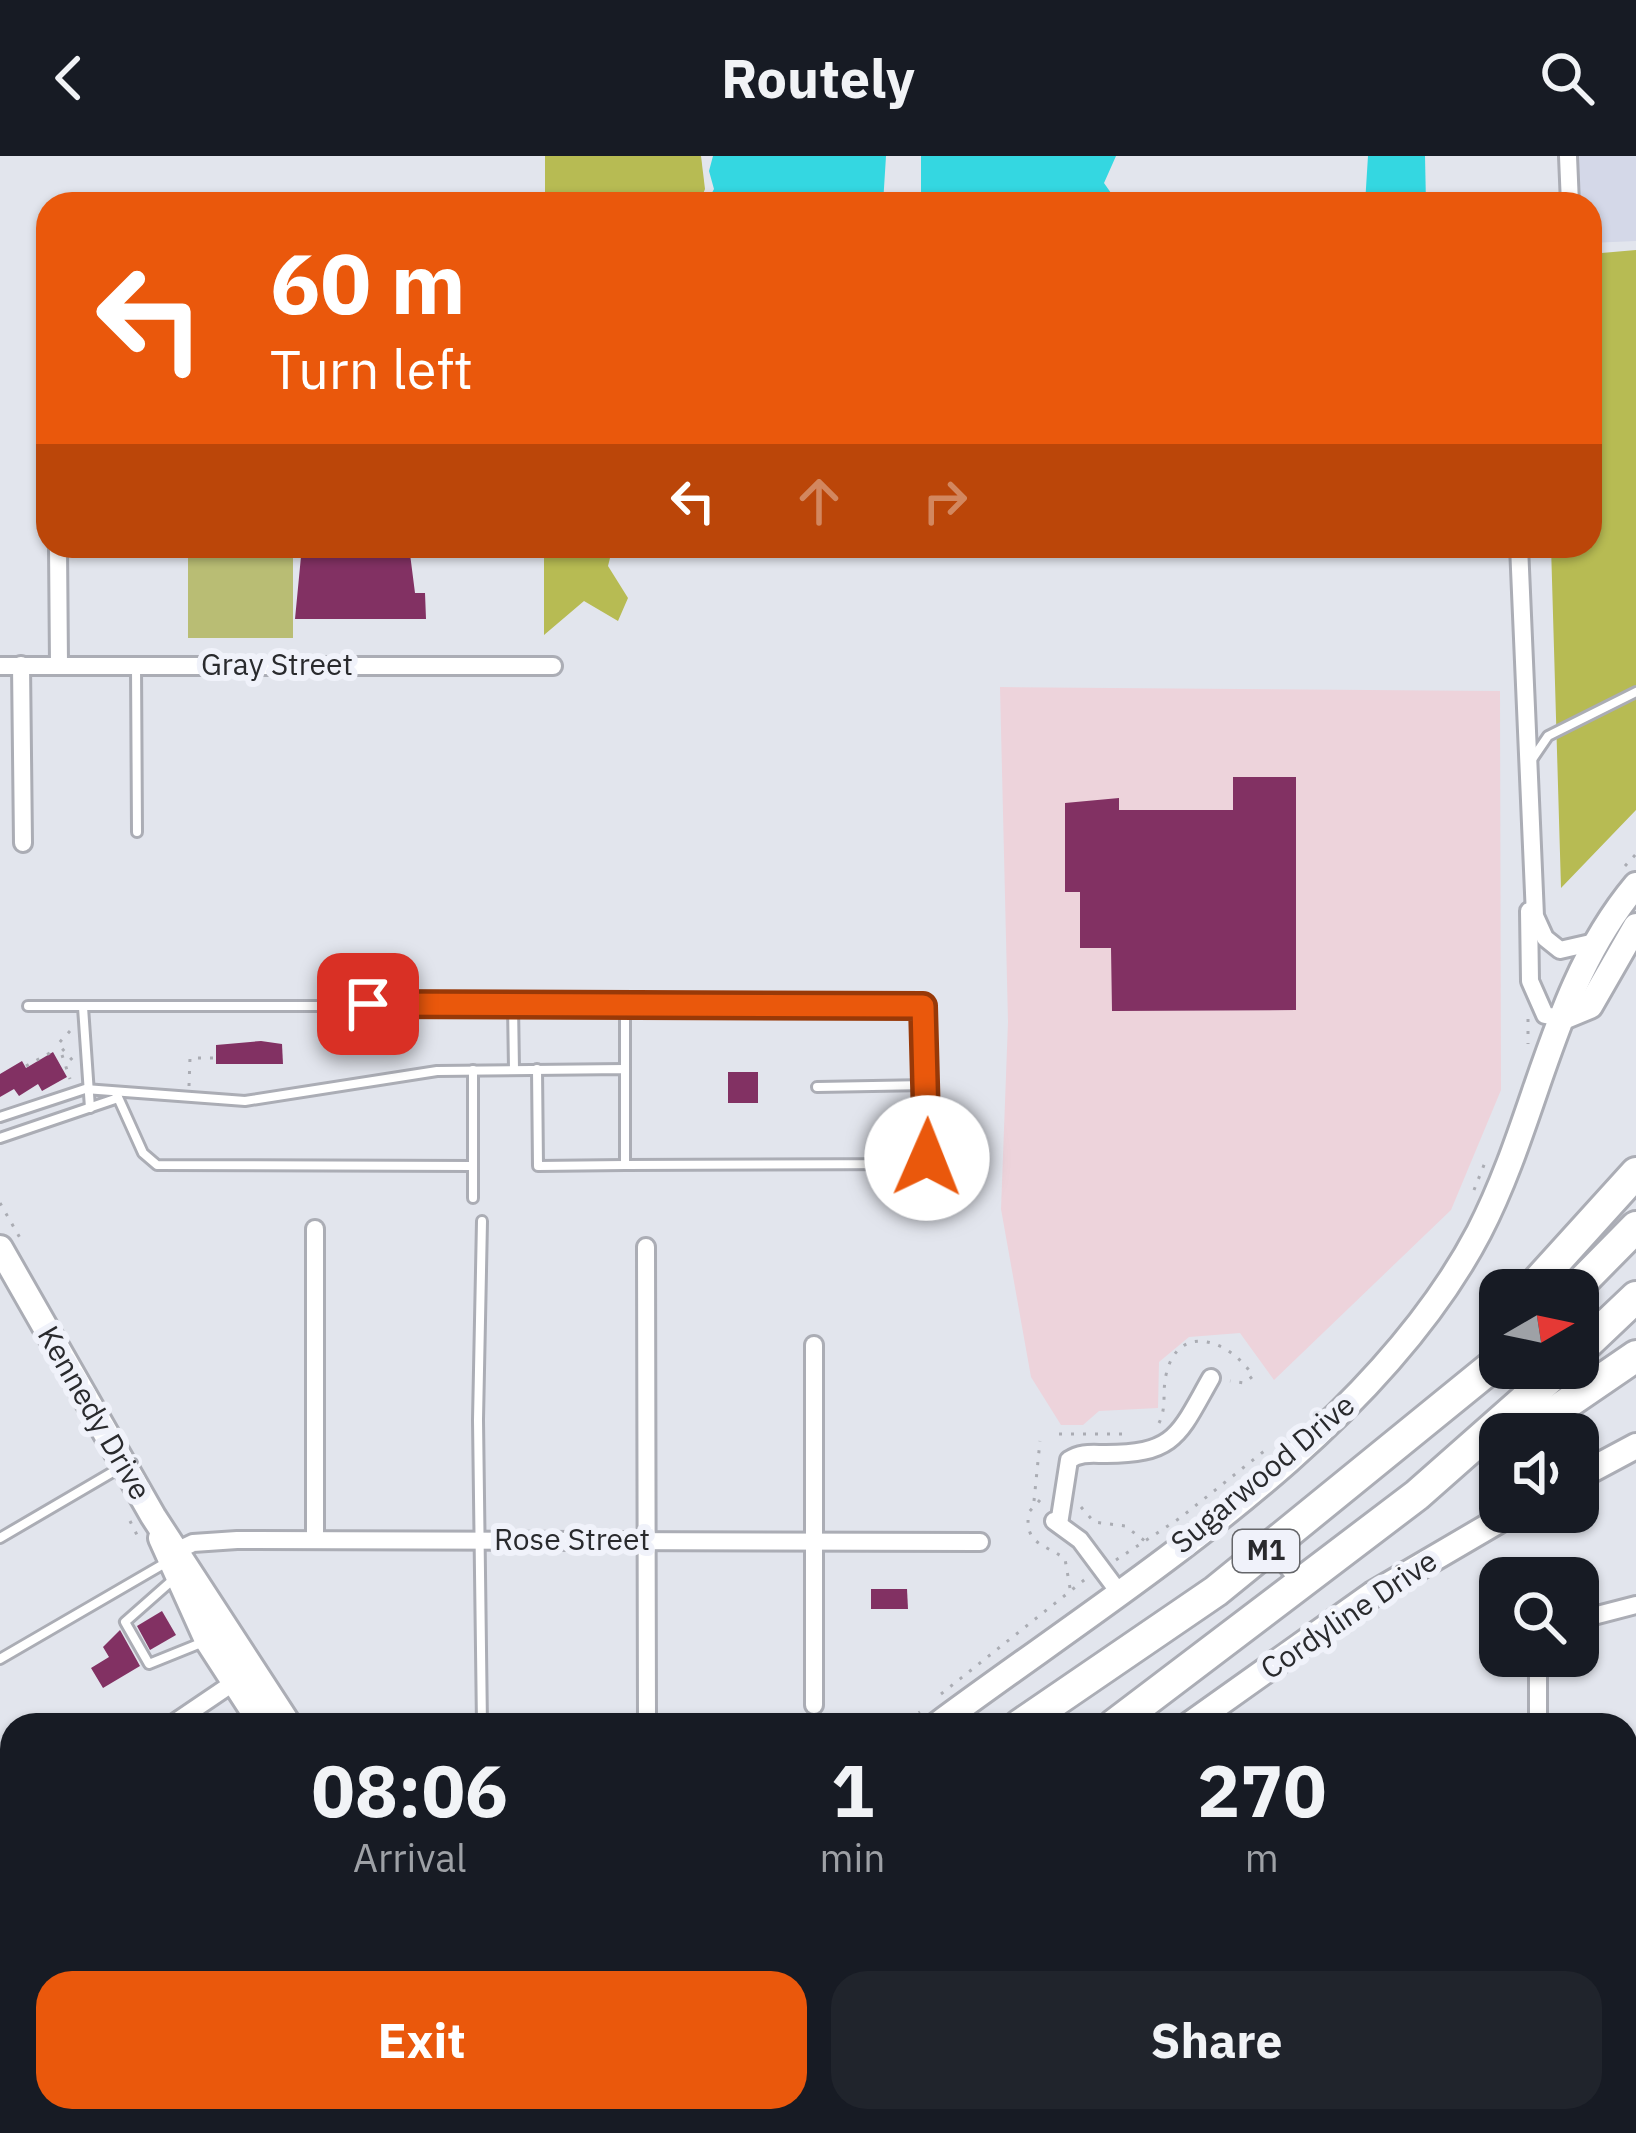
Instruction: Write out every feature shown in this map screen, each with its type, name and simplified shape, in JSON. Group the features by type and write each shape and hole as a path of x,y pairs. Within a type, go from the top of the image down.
{"highway":[{"path":"1549,1269 1636,1172"},
{"path":"1595,1269 1636,1227"},
{"path":"1599,1332 1636,1297"},
{"path":"1553,1413 1636,1356"},
{"name":"M1","path":"1039,1713 1117,1663 1268,1549 1479,1377"},
{"name":"M1","path":"1512,1413 1538,1389"},
{"name":"M1","path":"1130,1713 1300,1588 1479,1442"}],"street":[{"path":"1568,156 1570,192"},
{"path":"58,558 58,664"},
{"path":"1519,558 1534,911 1545,938 1569,952 1595,942"},
{"name":"Gray Street","path":"0,665 553,666"},
{"path":"21,665 23,843"},
{"path":"1529,840 1528,964 1535,1003 1547,1017 1561,1018 1590,1006 1636,926"},
{"name":"Sugarwood Drive","path":"937,1713 1118,1591 1277,1468 1358,1396 1429,1312 1479,1232 1595,942 1636,885"},
{"path":"315,1229 315,1540"},
{"path":"646,1247 647,1713"},
{"name":"Kennedy Drive","path":"0,1248 153,1516 207,1640 254,1713"},
{"path":"814,1345 814,1705"},
{"path":"1118,1591 1079,1540 1056,1522 1069,1460 1083,1454 1141,1454 1164,1447 1182,1430 1211,1378"},
{"path":"1599,1466 1636,1446"},
{"name":"Cordyline Drive","path":"1206,1713 1373,1594 1479,1532"},
{"name":"Rose Street","path":"172,1561 201,1541 980,1542"},
{"name":"Kennedy Drive","path":"172,1561 234,1636 281,1713"},
{"path":"1599,1615 1636,1605"},
{"path":"189,1713 233,1683 238,1672 234,1636"},
{"path":"1538,1677 1538,1713"},
{"path":"233,1683 267,1690"}],"lane":[{"path":"136,665 136,832"},
{"path":"1526,767 1548,736 1636,692"},
{"path":"513,1005 514,1069"},
{"path":"625,1005 625,1165"},
{"path":"28,1006 84,1011 923,1006 928,1154 919,1164 538,1166 537,1069"},
{"path":"84,1011 82,1090 90,1108"},
{"path":"473,1070 473,1198"},
{"path":"0,1117 82,1090 272,1100 400,1075 625,1070"},
{"path":"817,1087 928,1085"},
{"path":"117,1095 143,1154 157,1165 473,1166"},
{"path":"0,1138 117,1095"},
{"path":"482,1221 482,1713"},
{"path":"0,1538 124,1465"},
{"path":"1268,1549 1300,1588"},
{"path":"172,1561 125,1622 149,1664 207,1640"},
{"path":"0,1659 172,1561"}],"path":[{"path":"1527,1051 1526,1026 1535,1003"},
{"path":"26,1066 60,1050 84,1011"},
{"path":"60,1050 84,1070"},
{"path":"60,1050 62,1063 82,1090"},
{"path":"189,1099 190,1058 214,1058"},
{"path":"1468,1204 1493,1143"},
{"path":"1150,1431 1162,1419 1169,1365 1194,1343 1227,1346 1253,1376 1244,1383 1211,1378"},
{"path":"1059,1434 1138,1434"},
{"path":"1040,1441 1038,1501 1028,1531 1041,1548 1066,1558 1070,1590"},
{"path":"1125,1554 1270,1446"},
{"path":"1081,1507 1094,1522 1125,1526 1147,1542"},
{"path":"937,1698 1077,1583"}],"shaded area":[{"path":"545,156 701,156 704,192 545,192"},
{"path":"1564,156 1636,156 1636,241 1602,242 1602,192 1565,192"},
{"path":"1636,250 1636,810 1561,888 1551,558 1602,558 1602,253"},
{"path":"544,558 610,558 608,566 628,598 618,621 584,601 544,635"},
{"path":"1000,687 1500,691 1501,1090 1451,1210 1274,1380 1240,1333 1189,1337 1159,1362 1158,1408 1099,1411 1083,1425 1061,1425 1031,1377 1001,1209 1008,1022"}],"green space":[{"path":"188,558 293,558 293,638 188,638"}],"water":[{"path":"713,156 886,156 884,192 712,192 709,171"},
{"path":"921,156 1116,156 1104,183 1110,192 921,192"},
{"path":"1368,156 1425,156 1426,192 1366,192"}],"building":[{"path":"301,558 411,558 415,593 425,593 426,619 295,619"},
{"path":"1233,777 1296,777 1296,1010 1112,1011 1111,948 1080,948 1080,892 1065,892 1065,803 1119,798 1119,810 1233,810"},
{"path":"282,1044 283,1064 216,1064 216,1045"},
{"path":"53,1052 67,1077 42,1091 38,1084 19,1096 14,1089 0,1097 0,1074 22,1061 26,1068"},
{"path":"728,1072 758,1072 758,1103 728,1103"},
{"path":"871,1589 907,1589 908,1609 871,1609"},
{"path":"162,1611 176,1635 150,1650 137,1626"},
{"path":"120,1630 140,1666 103,1688 91,1668 109,1657 103,1647"}],"route":[{"path":"368,1004 923,1006 928,1012 927,1158"}]}
